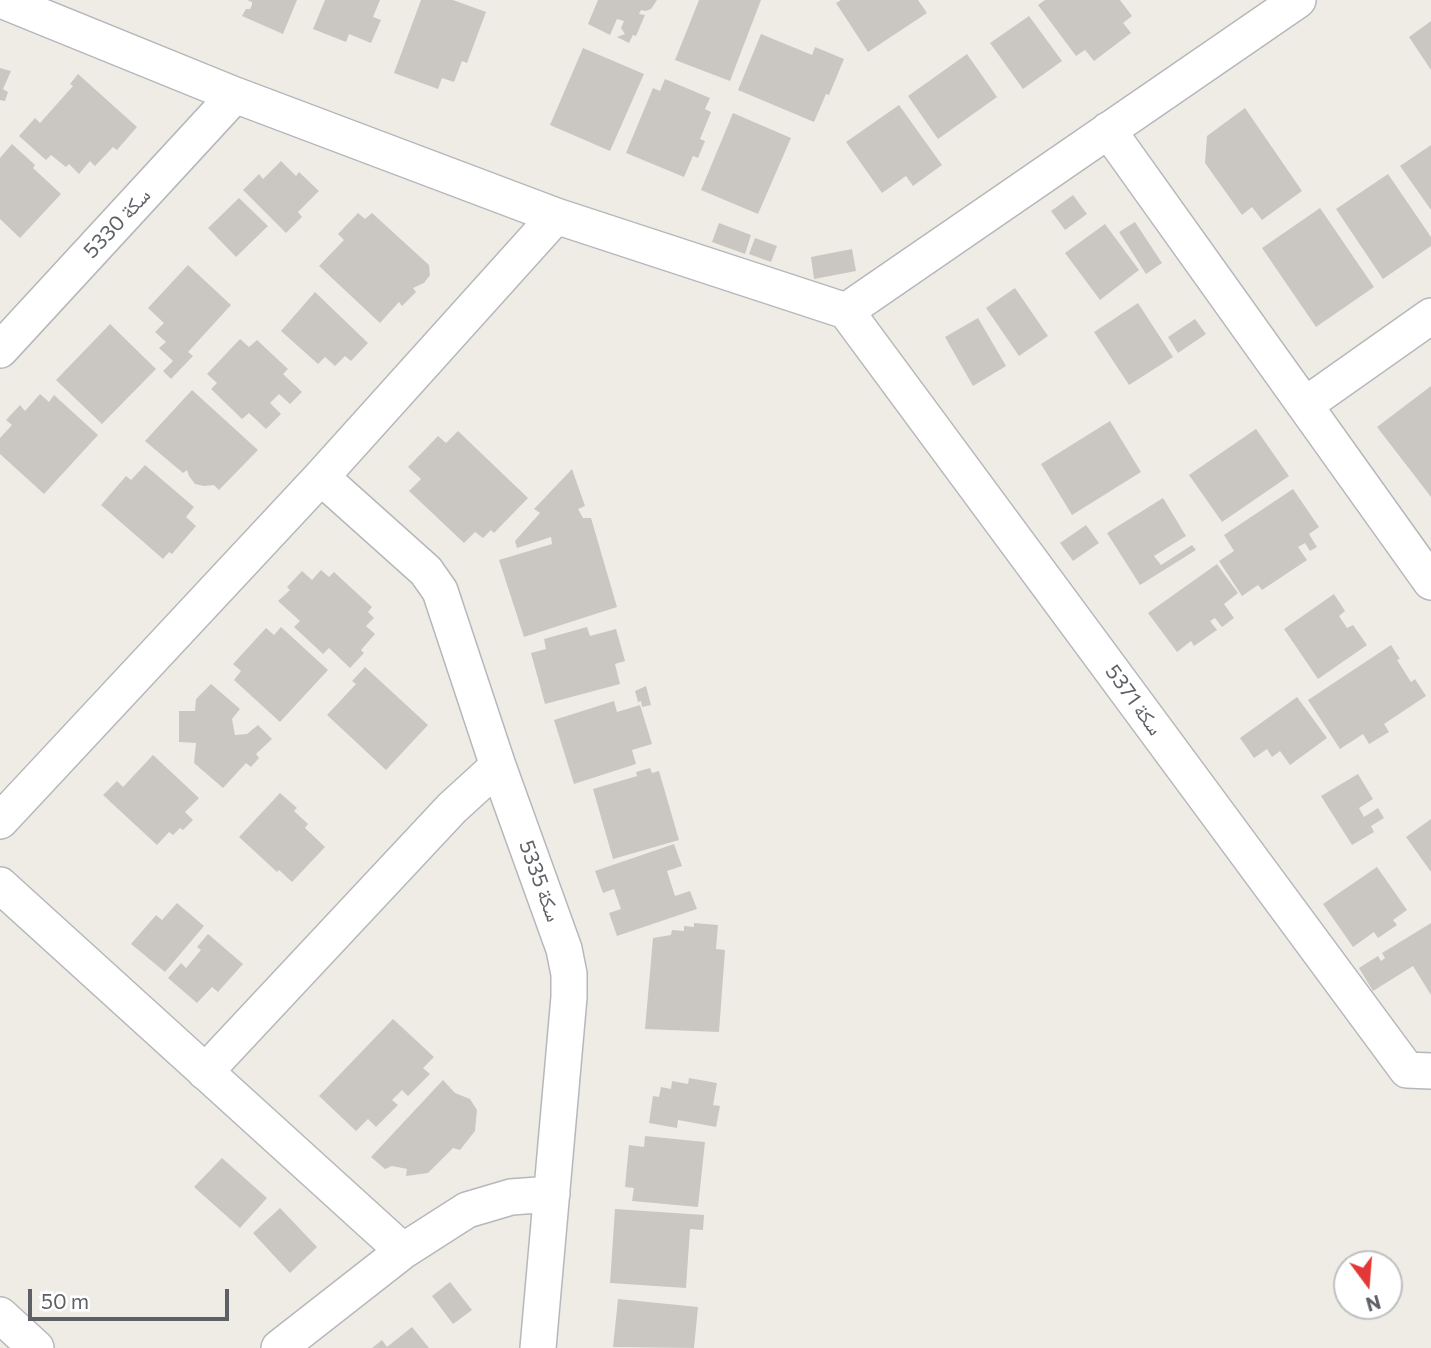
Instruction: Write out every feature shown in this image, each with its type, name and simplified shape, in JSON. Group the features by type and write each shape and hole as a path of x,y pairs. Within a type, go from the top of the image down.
{"street":[{"path":"1,0 235,95 556,216 846,311 1298,0"},
{"name":"سكة 5330","path":"0,350 235,95"},
{"path":"1108,130 1431,582"},
{"path":"0,821 321,477 556,216"},
{"name":"سكة 5371","path":"846,311 1407,1070 1431,1071"},
{"path":"1305,405 1431,316"},
{"name":"سكة 5335","path":"321,477 426,571 440,591 498,766 564,949 569,974 569,997 538,1348"},
{"path":"205,1072 452,808 498,766"},
{"path":"0,885 403,1251"},
{"path":"279,1348 403,1251 467,1210 511,1197 551,1194"},
{"path":"0,1315 36,1348"}],"building":[{"path":"247,0 297,0 283,34 242,16 252,5 252,2"},
{"path":"325,0 380,0 373,17 381,20 371,43 349,34 346,42 313,29"},
{"path":"421,0 453,0 486,12 467,63 462,61 454,82 442,78 438,89 394,73"},
{"path":"598,0 657,0 651,9 641,10 639,14 645,15 636,36 633,35 629,43 617,37 625,34 621,28 624,21 617,19 610,35 588,24"},
{"path":"699,0 761,0 730,81 675,60"},
{"path":"841,0 918,0 927,13 868,52 836,3"},
{"path":"1045,0 1120,0 1132,16 1123,23 1131,33 1094,61 1085,50 1076,56 1038,5"},
{"path":"1029,16 1062,61 1023,89 990,43"},
{"path":"1431,21 1431,70 1409,37"},
{"path":"761,34 812,55 815,47 844,59 814,122 738,90"},
{"path":"583,48 644,74 610,151 550,125"},
{"path":"967,54 997,97 938,139 908,96"},
{"path":"0,68 11,71 3,89 8,92 5,101 0,100"},
{"path":"78,74 137,127 117,150 113,147 95,166 90,161 79,174 69,164 66,167 51,155 46,160 19,136 35,118 40,123 73,86 70,84"},
{"path":"665,79 710,98 705,109 711,112 700,139 705,141 698,158 693,156 684,177 626,153 653,88 660,91"},
{"path":"899,105 942,165 913,186 906,176 882,193 846,142"},
{"path":"1245,108 1302,191 1262,220 1252,207 1242,215 1205,163 1207,136"},
{"path":"733,113 791,138 758,214 701,190"},
{"path":"12,144 61,194 20,238 0,219 0,158"},
{"path":"1431,145 1431,210 1400,166"},
{"path":"281,161 296,176 299,172 319,191 298,212 302,217 286,233 243,190 259,174 263,179"},
{"path":"1388,174 1431,237 1431,246 1383,279 1336,209"},
{"path":"1073,195 1087,214 1065,230 1051,211"},
{"path":"239,198 268,226 236,257 208,228"},
{"path":"1320,208 1374,287 1316,327 1262,248"},
{"path":"358,213 365,219 372,213 429,265 430,275 424,283 413,288 416,292 402,306 399,302 380,323 319,266 344,240 338,234"},
{"path":"1135,222 1162,263 1146,274 1119,232"},
{"path":"719,223 751,235 745,254 712,242"},
{"path":"1105,224 1139,270 1100,300 1065,253"},
{"path":"755,238 777,246 771,262 749,254"},
{"path":"852,249 856,271 814,279 811,257"},
{"path":"188,265 231,305 188,352 193,356 171,379 163,371 173,361 159,348 166,342 155,332 164,323 148,308"},
{"path":"1015,288 1048,336 1019,356 986,308"},
{"path":"315,292 368,343 351,361 345,356 335,366 325,357 318,364 281,331"},
{"path":"1138,303 1173,357 1129,385 1094,332"},
{"path":"978,318 1006,366 973,386 945,337"},
{"path":"1195,319 1206,334 1178,353 1168,337"},
{"path":"110,324 156,369 102,424 56,380"},
{"path":"240,339 249,347 257,340 288,369 283,374 302,392 290,404 279,394 270,403 281,414 266,429 249,413 242,419 211,389 217,383 207,374"},
{"path":"1431,386 1431,497 1377,427"},
{"path":"192,390 258,450 219,490 214,485 195,484 187,470 183,473 145,441"},
{"path":"40,394 49,402 54,395 98,435 44,494 0,454 0,438 12,425 6,420 20,405 25,411"},
{"path":"1110,421 1141,472 1072,515 1041,464"},
{"path":"1256,429 1289,476 1222,522 1189,475"},
{"path":"458,431 528,498 494,533 491,530 483,538 475,532 464,543 409,491 421,479 408,467 438,436 446,443"},
{"path":"145,465 194,507 186,517 196,526 172,554 169,552 163,559 101,505 126,476 131,480"},
{"path":"572,469 585,506 578,509 583,518 591,518 617,607 524,637 499,560 552,544 551,537 517,548 515,541 540,513 534,509"},
{"path":"1293,489 1319,527 1309,534 1317,547 1310,551 1305,543 1298,547 1307,560 1262,590 1258,585 1242,596 1219,561 1234,551 1224,535"},
{"path":"1163,498 1186,536 1154,556 1161,565 1192,545 1196,550 1140,585 1107,533"},
{"path":"1086,525 1099,543 1073,561 1060,543"},
{"path":"1217,564 1238,593 1224,604 1234,618 1222,627 1215,618 1210,621 1217,630 1194,646 1191,641 1177,652 1148,613"},
{"path":"321,570 329,577 334,572 372,607 368,612 374,618 366,626 375,634 361,650 364,653 350,668 329,648 323,654 294,627 300,621 278,601 290,590 287,587 302,571 312,580"},
{"path":"1334,594 1345,611 1339,616 1347,628 1353,625 1367,645 1318,679 1284,629"},
{"path":"281,627 328,670 280,722 234,680 241,671 233,664 266,628 274,635"},
{"path":"587,627 590,636 616,629 625,661 615,664 620,684 545,704 531,653 546,649 544,639"},
{"path":"1391,645 1411,682 1415,679 1426,696 1384,724 1389,732 1369,744 1363,734 1340,749 1308,700"},
{"path":"365,667 428,725 386,770 327,715 356,684 352,681"},
{"path":"211,684 240,709 232,719 235,735 247,734 258,725 272,739 256,754 259,758 251,767 246,763 223,788 194,763 196,743 179,742 179,711 195,711 196,699"},
{"path":"646,686 651,705 642,707 635,691"},
{"path":"1297,697 1327,738 1290,765 1280,751 1272,757 1267,749 1254,758 1240,738"},
{"path":"614,701 617,712 640,705 652,744 632,750 636,764 574,784 554,720"},
{"path":"153,755 199,798 185,812 193,820 173,835 169,832 157,845 103,795 117,781 123,787"},
{"path":"650,768 652,773 659,771 679,840 613,859 593,789 637,776 636,772"},
{"path":"1358,774 1373,799 1359,808 1364,817 1378,808 1384,818 1371,826 1374,832 1352,845 1321,796"},
{"path":"280,793 297,808 294,811 308,824 305,828 325,847 292,882 239,837"},
{"path":"1431,819 1431,872 1406,837"},
{"path":"674,844 682,866 667,871 675,896 690,891 697,909 617,936 609,913 621,909 614,889 603,893 595,871"},
{"path":"1377,867 1407,910 1393,920 1397,925 1378,938 1374,932 1353,947 1323,904"},
{"path":"177,903 204,926 165,972 131,944 156,915 162,920"},
{"path":"694,923 718,925 716,949 725,950 719,1032 645,1029 653,938 671,935 672,930 684,931 684,926 694,927"},
{"path":"1431,923 1431,995 1413,966 1373,991 1359,968 1378,956 1381,961 1385,958 1382,953"},
{"path":"208,934 243,964 218,992 212,987 197,1003 168,978 181,963 186,968 201,950 197,947"},
{"path":"393,1019 434,1057 423,1068 430,1074 408,1096 402,1090 392,1100 398,1105 376,1127 368,1119 356,1131 319,1096"},
{"path":"689,1078 717,1083 713,1105 720,1106 716,1127 678,1120 677,1128 649,1123 653,1096 659,1097 661,1087 671,1089 672,1081 688,1084"},
{"path":"443,1080 455,1093 470,1099 477,1110 475,1131 460,1150 453,1148 428,1173 406,1176 407,1169 392,1166 385,1169 371,1157"},
{"path":"645,1136 705,1142 698,1207 632,1201 634,1188 625,1187 629,1145 644,1147"},
{"path":"222,1158 267,1198 240,1228 194,1187"},
{"path":"280,1208 317,1247 290,1273 253,1233"},
{"path":"615,1209 704,1215 703,1230 690,1229 686,1288 610,1283"},
{"path":"450,1282 472,1310 453,1324 432,1296"},
{"path":"618,1299 698,1307 694,1348 613,1347"},
{"path":"412,1327 429,1348 372,1348 382,1340 387,1347"}]}
